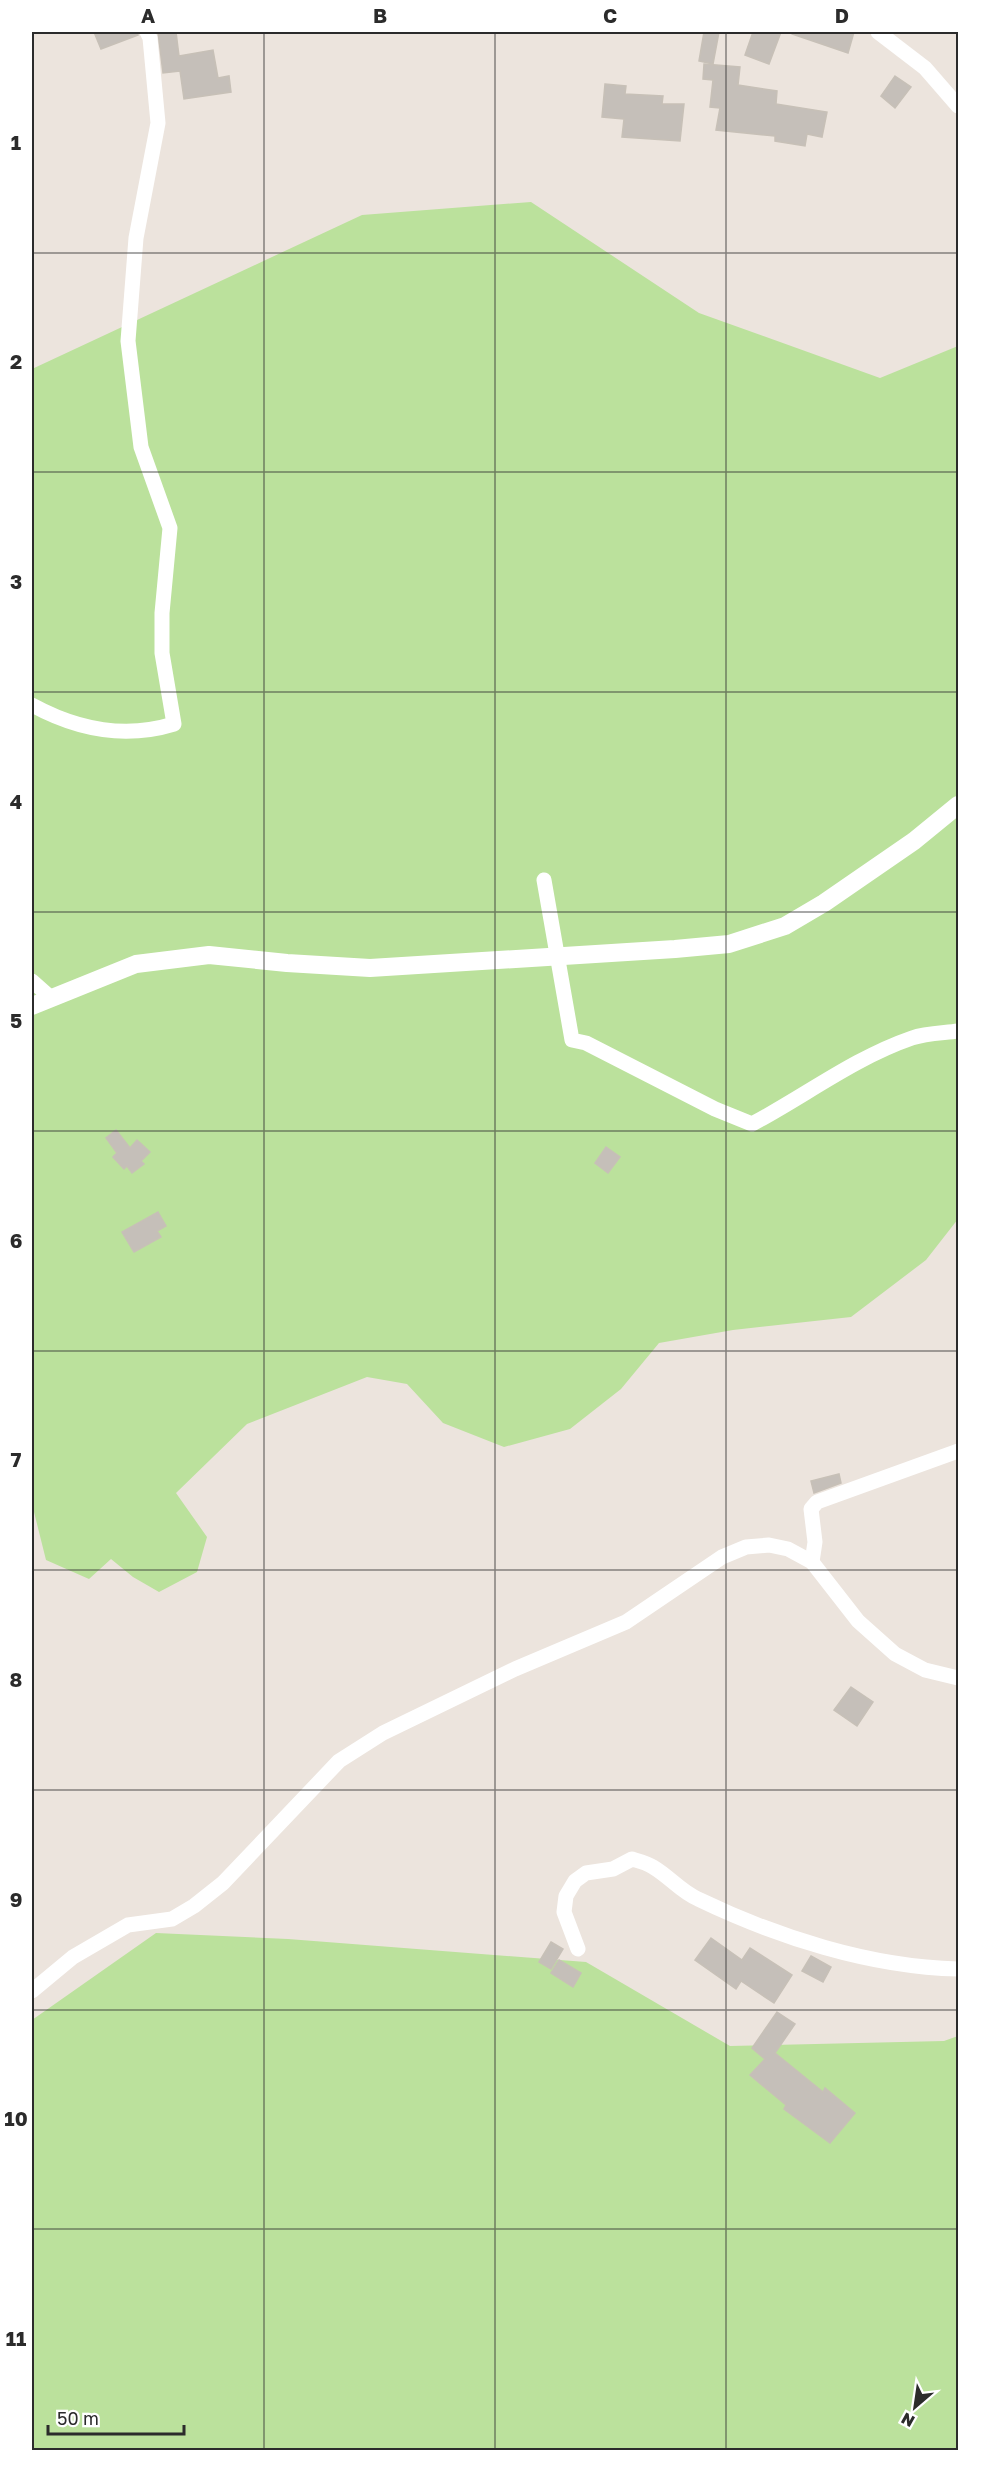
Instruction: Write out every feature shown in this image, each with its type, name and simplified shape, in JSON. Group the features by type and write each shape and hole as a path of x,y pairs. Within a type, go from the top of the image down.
{"street":[{"path":"32,705 58,720 104,731 150,731 174,724 162,653 162,613 170,528 141,447 128,340 136,238 159,123 147,32"},
{"path":"878,32 925,68 958,105"},
{"path":"32,1006 136,964 209,955 370,968 592,955 729,944 784,926 824,903 914,841 958,805"},
{"path":"544,880 572,1040 586,1043 715,1109 752,1124 788,1105 849,1066 881,1051 914,1037 958,1031"},
{"path":"32,981 50,997"},
{"path":"812,1562 815,1542 811,1509 817,1502 958,1451"},
{"path":"32,1991 73,1957 128,1925 172,1920 194,1906 223,1883 339,1761 383,1733 515,1668 626,1622 722,1557 746,1547 769,1545 788,1549 812,1562 858,1621 895,1654 926,1671 958,1678"},
{"path":"579,1949 564,1912 566,1896 574,1881 586,1872 613,1869 632,1859 653,1866 682,1892 746,1922 857,1954 913,1966 958,1968"}],"green space":[{"path":"531,202 699,313 880,378 958,346 958,1219 926,1260 851,1317 733,1330 659,1343 621,1389 570,1429 504,1447 443,1423 407,1384 367,1377 247,1424 176,1493 207,1537 197,1572 159,1592 133,1577 111,1559 89,1579 46,1560 32,1504 32,369 362,215"},
{"path":"156,1933 288,1939 586,1962 730,2046 944,2041 958,2036 958,2450 32,2450 32,2020"}],"building":[{"path":"94,32 137,32 138,35 101,49"},
{"path":"158,32 176,32 179,56 213,50 218,78 229,76 231,92 184,99 180,71 163,73"},
{"path":"704,32 719,32 713,64 699,61"},
{"path":"753,32 781,32 769,64 745,55"},
{"path":"792,32 854,32 848,53 792,34"},
{"path":"704,64 740,67 738,85 777,91 776,104 827,112 822,137 807,134 805,146 775,141 775,136 716,130 720,108 710,107 713,80 703,79"},
{"path":"895,76 911,87 895,108 881,96"},
{"path":"605,84 626,86 625,94 663,96 662,104 684,104 680,141 622,137 624,119 602,117"},
{"path":"116,1130 130,1148 137,1140 150,1152 141,1161 144,1164 132,1173 127,1166 124,1169 113,1157 117,1153 106,1138"},
{"path":"606,1147 620,1157 608,1173 595,1163"},
{"path":"158,1212 166,1226 157,1231 161,1237 134,1252 122,1232"},
{"path":"839,1474 841,1483 814,1493 811,1481"},
{"path":"851,1687 873,1702 857,1726 834,1710"},
{"path":"711,1938 742,1960 750,1948 792,1975 774,2003 741,1981 736,1989 695,1960"},
{"path":"551,1942 563,1949 551,1969 539,1962"},
{"path":"811,1956 831,1967 823,1982 802,1971"},
{"path":"559,1960 581,1973 573,1987 551,1973"},
{"path":"777,2012 795,2024 775,2053 823,2092 825,2088 855,2113 830,2143 784,2109 786,2105 750,2075 765,2059 752,2048"}]}
